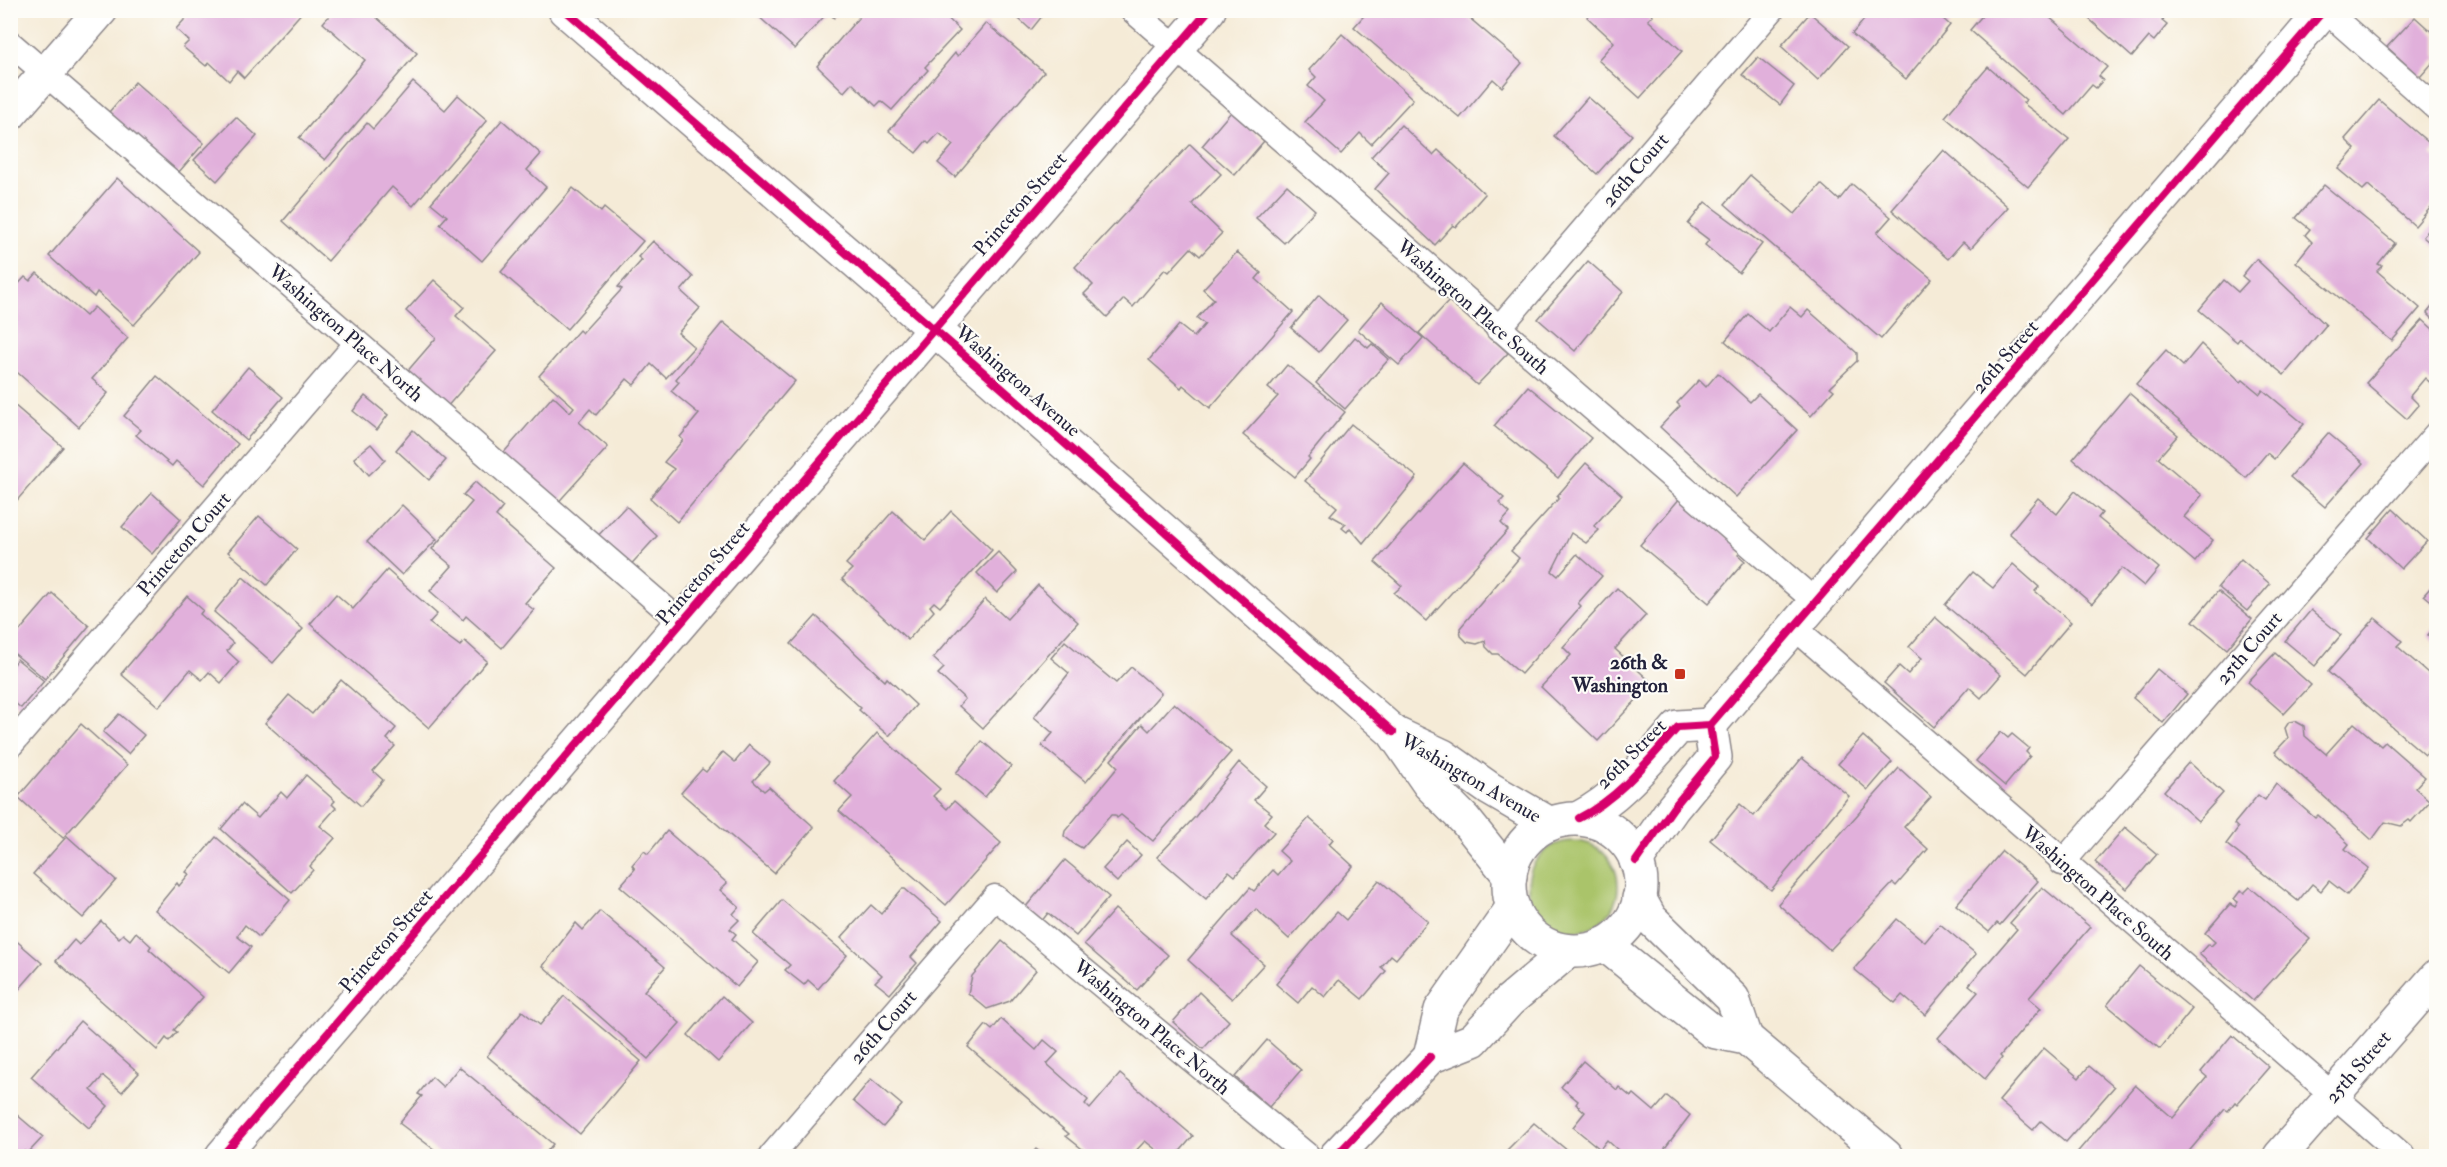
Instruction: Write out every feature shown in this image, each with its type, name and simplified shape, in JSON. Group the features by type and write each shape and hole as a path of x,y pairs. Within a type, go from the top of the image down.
{"street":[{"path":"10,114 101,10"},
{"name":"Washington Avenue","path":"565,10 934,329 1393,732 1429,784 1465,820 1511,892"},
{"name":"Princeton Street","path":"222,1156 1209,10"},
{"name":"26th Street","path":"1564,821 1597,809 1636,775 1678,727 1710,725 2324,10"},
{"path":"1636,861 1673,808 1715,757 1710,725"},
{"name":"Washington Avenue","path":"1393,732 1443,756 1490,789 1564,821"},
{"path":"1430,1057 1441,1010 1511,892 1523,844 1535,832 1564,821 1597,822 1614,831 1627,844 1636,861 1640,879 1639,898 1632,917 1620,933 1604,944 1580,951 1568,951 1554,947 1529,932 1511,892"},
{"path":"1639,898 1650,918 1733,999 1746,1038"},
{"path":"1604,944 1712,1031 1746,1038 1886,1156"},
{"path":"1336,1156 1430,1057 1473,1040 1509,1001 1568,951"},
{"name":"25th Street","path":"2280,1156 2436,977"}],"lane":[{"name":"Washington Place South","path":"1132,10 1816,602"},
{"name":"26th Court","path":"1498,329 1772,10"},
{"path":"2324,10 2436,108"},
{"name":"Washington Place North","path":"10,43 682,623"},
{"name":"Princeton Court","path":"10,746 357,343"},
{"name":"25th Court","path":"2062,863 2436,434"},
{"name":"Washington Place South","path":"1794,627 2062,863 2403,1156"},
{"name":"Washington Place North","path":"995,897 1308,1156"},
{"name":"26th Court","path":"771,1156 995,897"}],"green space":[{"path":"1573,841 1590,845 1605,854 1614,869 1618,886 1614,903 1605,918 1590,927 1573,931 1556,927 1541,918 1532,903 1528,886 1532,869 1541,854 1556,845"}],"building":[{"path":"193,10 304,10 244,78 237,71 229,81 209,62 206,66 183,47 189,41 176,29"},
{"path":"334,10 368,10 417,53 325,160 299,138 365,60 323,23"},
{"path":"761,10 841,10 834,18 828,12 795,49 757,15"},
{"path":"865,10 939,10 960,30 925,67 928,70 892,110 881,101 876,106 852,83 844,92 817,66"},
{"path":"1009,10 1047,10 1031,30"},
{"path":"1369,10 1460,10 1522,63 1502,87 1493,79 1460,118 1354,27"},
{"path":"1493,10 1506,10 1501,17"},
{"path":"1592,10 1648,10 1653,15 1648,20 1682,51 1640,98 1598,60 1614,42 1587,17"},
{"path":"1865,10 1933,10 1950,25 1906,79 1852,34 1869,14"},
{"path":"1987,10 2041,10 2107,67 2099,76 2103,80 2096,88 2092,85 2066,115 1970,30"},
{"path":"2079,10 2171,10 2162,21 2167,25 2154,41 2149,37 2132,57"},
{"path":"1810,13 1848,46 1818,80 1781,46"},
{"path":"2415,17 2436,36 2436,59 2420,77 2387,47"},
{"path":"986,23 1044,72 955,177 938,163 953,145 939,133 929,144 926,141 916,153 889,131 955,53 958,56"},
{"path":"1342,34 1413,99 1371,144 1360,133 1341,154 1305,122 1324,101 1308,86 1316,77 1309,70"},
{"path":"1758,57 1794,86 1780,105 1742,75"},
{"path":"1988,67 2026,100 2023,103 2069,139 2028,187 1945,117"},
{"path":"135,82 204,143 172,180 103,119"},
{"path":"413,82 445,110 458,95 487,120 413,206 392,187 328,261 283,221 367,123 373,129"},
{"path":"1588,97 1632,135 1597,174 1554,136"},
{"path":"2379,100 2436,149 2431,155 2436,159 2436,201 2415,226 2368,185 2363,190 2338,169 2355,149 2345,139"},
{"path":"1231,112 1264,141 1235,175 1202,146"},
{"path":"236,117 257,136 217,181 194,160"},
{"path":"502,120 541,154 527,170 546,187 482,261 440,224 447,216 431,203"},
{"path":"1401,125 1433,155 1438,150 1485,194 1456,227 1453,225 1435,245 1375,189 1389,173 1371,157"},
{"path":"1190,144 1221,174 1192,204 1222,233 1200,256 1191,248 1169,272 1165,269 1133,307 1124,299 1107,317 1084,294 1093,285 1075,267"},
{"path":"1944,150 2008,207 1971,248 1963,242 1948,259 1892,210"},
{"path":"1750,175 1795,214 1821,184 1839,200 1852,184 1891,217 1877,233 1932,279 1881,339 1725,204"},
{"path":"117,178 199,252 134,325 97,292 94,297 49,256"},
{"path":"1287,185 1315,210 1284,243 1256,218"},
{"path":"2324,185 2395,243 2378,264 2382,266 2377,271 2420,308 2392,341 2296,262 2312,242 2305,235 2310,229 2296,218"},
{"path":"573,188 601,212 604,208 643,241 567,329 501,272"},
{"path":"1705,202 1762,244 1739,273 1705,245 1709,240 1688,224"},
{"path":"2436,221 2436,248 2423,237"},
{"path":"653,241 693,277 681,291 700,308 678,333 694,347 666,378 651,364 634,385 627,379 596,415 590,409 579,422 608,447 554,507 499,458 553,396 570,412 574,407 539,376 579,330 582,333 622,289 618,287 642,260 638,257"},
{"path":"1237,252 1261,273 1256,279 1293,312 1210,408 1183,385 1181,388 1149,360 1179,325 1194,337 1205,324 1197,318 1214,299 1203,289"},
{"path":"2256,259 2326,325 2284,375 2240,338 2237,342 2199,310 2224,280 2238,292 2248,281 2242,276"},
{"path":"1588,261 1623,292 1575,351 1538,319"},
{"path":"37,273 86,316 94,307 128,338 92,379 108,393 79,427 10,366 10,293 25,277 30,281"},
{"path":"434,280 464,307 456,316 496,351 445,409 405,374 436,338 406,311"},
{"path":"1319,295 1347,320 1319,352 1291,328"},
{"path":"1450,300 1508,353 1477,385 1419,333"},
{"path":"1382,302 1423,338 1399,365 1358,330"},
{"path":"2436,302 2436,322 2427,313"},
{"path":"1790,307 1802,317 1808,310 1857,353 1857,361 1830,387 1834,390 1811,416 1725,341 1748,314 1769,332"},
{"path":"2423,320 2436,332 2436,385 2435,387 2425,378 2410,396 2419,405 2407,419 2366,383"},
{"path":"723,322 795,381 677,522 650,498 674,469 664,462 683,440 680,437 699,414 671,391 679,382 676,379"},
{"path":"1355,337 1368,348 1372,344 1389,359 1345,409 1316,383"},
{"path":"2201,344 2241,382 2243,380 2260,394 2263,390 2304,424 2274,459 2267,453 2246,478 2136,384 2166,350 2183,366"},
{"path":"1287,365 1345,412 1308,457 1310,459 1295,477 1243,435 1278,396 1268,388"},
{"path":"248,367 283,397 246,440 212,410"},
{"path":"1718,373 1750,402 1758,394 1797,430 1736,497 1660,427 1680,406 1677,403 1699,380 1706,387"},
{"path":"157,376 238,444 204,485 176,461 172,466 136,435 141,430 124,416"},
{"path":"1528,386 1591,438 1558,478 1494,426"},
{"path":"2129,393 2178,435 2158,458 2202,495 2184,517 2213,540 2195,562 2073,459"},
{"path":"365,396 388,415 377,430 353,411"},
{"path":"10,405 13,407 14,405 63,447 13,505 10,502"},
{"path":"1351,424 1417,477 1363,543 1350,528 1347,532 1342,528 1346,524 1330,515 1337,507 1305,481"},
{"path":"413,430 446,460 429,480 396,450"},
{"path":"2328,433 2364,463 2325,507 2290,477"},
{"path":"371,444 385,460 369,475 354,458"},
{"path":"1463,463 1504,498 1499,503 1510,513 1501,523 1508,530 1426,621 1394,593 1402,586 1375,562"},
{"path":"1586,463 1622,495 1594,526 1599,530 1586,543 1571,533 1552,571 1558,576 1577,554 1602,576 1578,603 1581,606 1521,674 1498,654 1493,654 1486,647 1485,641 1477,644 1467,642 1461,636 1460,628 1519,558 1511,551 1559,498 1557,496"},
{"path":"475,482 503,507 496,516 556,568 525,603 534,610 502,648 466,616 463,620 430,591 452,566 432,549 472,502 463,495"},
{"path":"2075,491 2102,513 2098,518 2159,568 2144,586 2122,568 2092,604 2009,533 2038,498 2057,514"},
{"path":"152,493 181,519 152,554 122,527"},
{"path":"1681,497 1743,549 1738,555 1745,561 1709,603 1640,545"},
{"path":"402,505 437,539 402,575 367,542"},
{"path":"626,506 657,536 625,571 593,541"},
{"path":"2393,509 2427,541 2401,569 2368,538"},
{"path":"893,511 925,540 951,511 992,550 940,607 934,602 930,606 934,611 908,640 842,579 852,569 846,564"},
{"path":"259,516 297,549 267,585 228,552"},
{"path":"998,552 1017,572 997,593 977,573"},
{"path":"2241,559 2270,584 2247,611 2218,587"},
{"path":"2013,564 2039,587 2035,591 2071,622 2027,674 1945,605 1973,572 1993,588"},
{"path":"387,570 437,614 429,623 460,646 465,641 487,661 429,728 310,624 336,594 353,609"},
{"path":"243,577 303,629 273,663 214,612"},
{"path":"2436,581 2436,605 2424,595"},
{"path":"1038,585 1078,622 983,728 959,706 965,699 938,674 944,668 933,658 985,599 1007,619"},
{"path":"1617,588 1646,615 1615,649 1652,683 1598,741 1541,687 1571,655 1563,647"},
{"path":"2218,591 2252,619 2227,649 2193,621"},
{"path":"52,593 89,626 45,679 10,650 10,642"},
{"path":"187,596 203,610 200,614 233,643 227,651 239,662 221,683 209,672 202,680 190,670 159,707 121,674"},
{"path":"2311,610 2341,635 2315,666 2285,641"},
{"path":"816,616 885,681 887,678 916,705 889,736 791,644"},
{"path":"1935,617 2001,675 1981,698 1969,687 1934,727 1884,683 1899,666 1908,674 1922,658 1909,647"},
{"path":"2375,618 2402,641 2397,646 2436,680 2436,741 2425,755 2328,672"},
{"path":"2436,625 2436,642 2428,635"},
{"path":"1065,641 1116,683 1131,667 1161,693 1086,782 1042,746 1053,733 1034,717 1069,673 1051,658"},
{"path":"2275,653 2311,685 2284,714 2248,682"},
{"path":"17,659 44,681 21,708 10,699 10,668"},
{"path":"2157,669 2187,694 2163,723 2133,698"},
{"path":"341,680 396,728 387,739 395,746 373,771 383,780 361,806 265,723 289,695 312,714"},
{"path":"1174,703 1231,752 1153,841 1121,815 1117,818 1111,815 1082,848 1073,843 1064,836 1065,831 1118,767 1111,760 1142,724 1149,731"},
{"path":"119,714 144,735 128,754 103,732"},
{"path":"2295,721 2304,726 2305,736 2326,754 2354,723 2381,746 2385,742 2425,777 2415,788 2430,801 2411,822 2409,820 2401,826 2385,822 2372,840 2275,752 2288,738 2285,728 2289,722"},
{"path":"81,724 127,765 63,838 18,797"},
{"path":"2001,732 2008,738 2012,734 2029,748 2026,752 2030,756 2005,786 1976,761"},
{"path":"877,733 940,789 933,796 947,809 954,801 1001,843 946,905 839,811 852,797 834,781"},
{"path":"1863,736 1892,762 1868,790 1838,764"},
{"path":"982,741 1011,766 985,797 956,773"},
{"path":"749,745 770,763 753,781 764,791 769,787 814,827 774,873 681,793 702,769 706,772 723,752 735,762"},
{"path":"1802,758 1849,796 1771,890 1710,840 1740,804 1754,816"},
{"path":"1239,762 1266,786 1254,800 1272,814 1264,823 1274,832 1235,876 1229,871 1206,899 1157,857 1195,817"},
{"path":"2189,762 2223,793 2198,821 2164,791"},
{"path":"1899,768 1931,797 1904,827 1928,849 1896,886 1893,883 1830,950 1778,904"},
{"path":"306,775 335,801 332,804 336,808 320,826 335,838 310,866 313,870 292,893 221,829 242,804 258,818 281,792 287,798"},
{"path":"2276,784 2315,818 2318,815 2349,844 2345,849 2369,868 2347,895 2329,881 2321,891 2312,884 2298,901 2226,844 2238,828 2234,824 2258,795 2265,800"},
{"path":"1309,818 1333,839 1329,844 1353,866 1289,939 1256,909 1232,936 1264,964 1232,999 1188,960 1250,888 1254,891 1273,870 1278,875 1290,861 1279,851"},
{"path":"2125,827 2157,854 2127,889 2095,862"},
{"path":"667,831 727,883 720,890 739,907 733,914 739,920 730,929 736,934 732,939 758,962 737,987 620,886 635,869 632,865 644,851 648,854"},
{"path":"67,836 116,880 83,918 33,874"},
{"path":"216,837 290,900 259,937 245,925 237,936 251,947 229,973 155,910 177,883 179,886 189,874 186,872"},
{"path":"1127,842 1141,855 1117,882 1103,869"},
{"path":"2002,851 2038,881 2000,925 1997,923 1989,932 1956,905"},
{"path":"1065,860 1109,897 1076,936 1048,913 1041,922 1024,909"},
{"path":"1379,880 1428,921 1396,959 1391,955 1381,967 1386,971 1362,999 1339,980 1325,997 1312,986 1298,1003 1276,984 1337,912 1346,920"},
{"path":"2042,887 2090,927 2029,998 2041,1008 2000,1056 2002,1058 1985,1079 1938,1038 1978,992 1969,985 2017,929 2010,923"},
{"path":"2250,887 2310,939 2253,1001 2199,954 2208,944 2211,946 2215,942 2205,933 2230,904 2235,907 2238,902 2234,899 2241,890 2244,893"},
{"path":"902,889 905,889 942,921 911,957 917,963 890,994 875,982 882,975 841,938 871,905 881,914"},
{"path":"782,900 847,955 818,989 808,980 804,985 785,970 790,965 753,934"},
{"path":"1115,909 1168,955 1137,990 1084,944"},
{"path":"600,911 665,967 644,991 680,1023 648,1059 543,966 576,923 583,930"},
{"path":"1897,919 1925,942 1940,924 1976,954 1925,1015 1902,995 1895,1003 1854,969"},
{"path":"101,921 119,938 123,934 130,940 136,932 151,946 149,949 203,997 174,1030 177,1032 169,1041 166,1038 157,1050 56,961 74,940 79,945"},
{"path":"12,937 42,963 14,995 10,993"},
{"path":"1002,941 1036,970 1010,1001 987,1009 968,993 972,976"},
{"path":"2139,966 2192,1009 2160,1049 2107,1005"},
{"path":"1199,992 1229,1021 1203,1049 1173,1022"},
{"path":"564,996 641,1061 580,1134 487,1056 522,1011 540,1025"},
{"path":"722,996 752,1023 718,1062 688,1035"},
{"path":"1001,1019 1036,1050 1044,1040 1058,1052 1047,1064 1088,1100 1085,1104 1090,1109 1120,1074 1193,1136 1176,1156 1164,1156 1145,1141 1131,1156 1091,1156 1066,1136 1069,1134 968,1047 986,1025 992,1030"},
{"path":"80,1021 139,1073 122,1092 103,1076 91,1090 108,1106 89,1128 31,1077"},
{"path":"2232,1035 2269,1067 2237,1104 2235,1102 2228,1111 2225,1109 2185,1156 2074,1156 2135,1085 2173,1118 2207,1077 2201,1072"},
{"path":"1267,1040 1301,1070 1269,1107 1235,1077"},
{"path":"2044,1048 2079,1078 2089,1066 2114,1087 2066,1142 2041,1121 2033,1130 1999,1101"},
{"path":"1583,1061 1617,1090 1619,1087 1631,1097 1634,1094 1654,1111 1667,1096 1690,1115 1659,1156 1616,1156 1620,1152 1607,1140 1600,1149 1573,1127 1585,1112 1576,1104 1578,1101 1561,1087"},
{"path":"459,1067 553,1144 543,1156 443,1156 399,1123 422,1096 418,1094 432,1077 443,1087"},
{"path":"871,1079 902,1105 883,1127 853,1101"},
{"path":"10,1109 43,1137 28,1153 25,1151 20,1156 10,1156"},
{"path":"1534,1123 1574,1156 1501,1156"},
{"path":"1036,1149 1046,1156 1030,1156"}],"cycle path":[{"path":"565,10 972,362 1393,732"},
{"path":"222,1156 1209,10"},
{"path":"1579,818 1594,810 1620,789 1678,727 1710,725 2324,10"},
{"path":"1636,861 1673,808 1715,757 1710,725"},
{"path":"1336,1156 1430,1057"}],"place":[{"name":"26th & Washington","path":"1680,674"}]}
